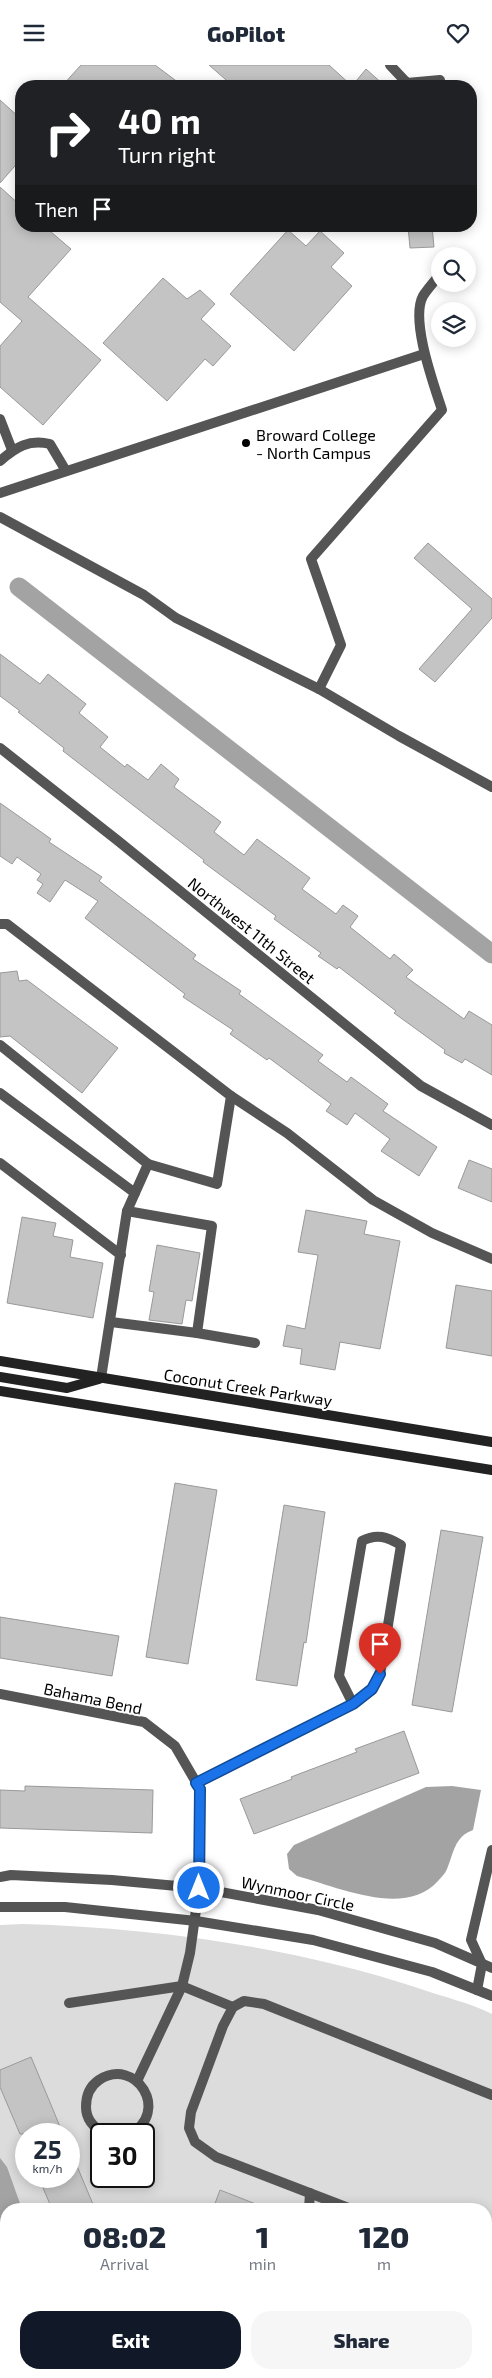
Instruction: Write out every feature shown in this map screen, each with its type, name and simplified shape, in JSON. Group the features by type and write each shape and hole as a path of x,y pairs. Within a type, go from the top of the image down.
{"main road":[{"name":"Coconut Creek Parkway","path":"0,1361 492,1442"},
{"path":"0,1377 67,1388 101,1378"},
{"path":"0,1391 492,1470"}],"street":[{"path":"390,65 404,80"},
{"path":"319,689 341,645 311,559 442,410 424,354 420,314 423,297 431,286"},
{"path":"0,493 424,354"},
{"path":"0,419 12,450"},
{"path":"0,461 17,446 39,441 50,444 66,471"},
{"path":"0,517 144,595 176,618 319,689 398,736 492,787"},
{"name":"Northwest 11th Street","path":"0,748 117,840 421,1086 492,1125"},
{"path":"0,924 7,924 231,1096 288,1133 373,1200 432,1233 492,1259"},
{"path":"0,1045 148,1164 218,1184 231,1096"},
{"path":"0,1093 135,1193"},
{"path":"0,1163 121,1255"},
{"path":"101,1378 127,1211 148,1164"},
{"path":"127,1211 212,1226 197,1333"},
{"path":"111,1322 197,1333 255,1343"},
{"path":"196,1783 353,1704 372,1689 380,1674 401,1545 387,1537 372,1535 362,1541 339,1676 353,1704"},
{"name":"Bahama Bend","path":"0,1694 144,1722 175,1746 200,1789 199,1888 196,1921 182,1986 137,2081"},
{"path":"477,1990 489,1964 470,1939 492,1850"},
{"name":"Wynmoor Circle","path":"0,1877 112,1880 199,1888 318,1909 434,1943 489,1964"},
{"path":"0,1907 65,1907 196,1921 313,1940 432,1972 492,1996"},
{"path":"69,2003 182,1986 233,2007"},
{"path":"336,2203 216,2157 195,2143 189,2129 194,2103 222,2026 233,2007 244,2001 264,2004 492,2095"},
{"path":"92,2123 89,2119 86,2100 90,2089 97,2081 106,2076 117,2074 128,2075 144,2089 148,2099 149,2110 142,2123"},
{"path":"309,2203 310,2193"}],"shaded area":[{"path":"452,1786 481,1790 473,1830 458,1841 445,1872 438,1881 424,1892 408,1897 390,1899 370,1896 297,1876 289,1869 287,1854 294,1845 426,1787"},
{"path":"0,1925 73,1926 123,1930 174,1935 274,1951 373,1974 466,2003 492,2014 492,2203 0,2203"},
{"path":"0,2158 7,2167 20,2203 0,2203"}],"building":[{"path":"81,65 155,65 175,80 67,80"},
{"path":"209,65 329,65 345,80 226,80"},
{"path":"366,69 378,80 357,80"},
{"path":"0,100 15,114 15,166 0,183"},
{"path":"0,187 15,201 15,232 51,232 71,249 28,297 101,360 43,425 0,387 0,346 22,321 0,302"},
{"path":"286,232 290,232 306,246 321,232 344,253 331,267 352,286 294,351 230,294"},
{"path":"409,232 433,232 434,247 410,248"},
{"path":"163,278 187,299 200,290 215,304 201,319 231,346 213,366 205,359 167,401 103,343"},
{"path":"428,543 492,599 492,618 435,682 419,669 472,609 414,558"},
{"path":"0,654 40,684 48,674 86,704 79,713 108,737 100,747 125,767 127,764 148,780 161,764 179,779 174,787 221,822 214,832 244,855 257,839 310,878 302,889 336,914 343,905 358,916 350,927 390,959 394,954 413,970 406,977 464,1019 469,1011 492,1025 492,1075 465,1059 462,1063 444,1053 445,1050 394,1013 396,1011 339,967 337,969 318,956 321,953 274,919 276,916 203,862 204,860 63,751 64,748 0,696"},
{"path":"0,803 51,839 49,842 102,877 99,881 196,955 193,959 241,991 239,994 323,1055 318,1061 347,1082 351,1077 388,1104 383,1111 437,1147 419,1176 381,1151 390,1139 355,1113 347,1125 326,1111 331,1104 269,1058 267,1060 230,1034 233,1030 183,997 185,994 85,918 98,901 65,880 50,902 37,893 43,884 37,880 41,874 17,857 12,864 0,856"},
{"path":"17,971 19,981 27,980 118,1048 82,1093 10,1036 0,1037 0,973"},
{"path":"469,1160 492,1169 492,1202 458,1188"},
{"path":"306,1210 367,1221 364,1234 400,1241 380,1349 340,1342 335,1370 300,1364 302,1349 283,1346 287,1325 305,1329 318,1255 298,1252"},
{"path":"22,1217 56,1223 53,1236 73,1240 70,1257 103,1263 93,1318 7,1303"},
{"path":"157,1245 200,1253 192,1301 186,1300 182,1324 149,1320 154,1292 149,1291"},
{"path":"456,1285 492,1291 492,1356 446,1348"},
{"path":"175,1483 217,1490 188,1664 146,1657"},
{"path":"284,1505 325,1512 306,1643 304,1642 297,1686 256,1680"},
{"path":"441,1530 483,1537 452,1712 412,1705"},
{"path":"0,1617 119,1636 112,1676 0,1658"},
{"path":"404,1731 419,1773 254,1834 240,1799 357,1752 355,1749"},
{"path":"25,1786 153,1790 152,1833 0,1828 0,1790 25,1791"},
{"path":"31,2057 58,2123 15,2123 0,2087 0,2070"},
{"path":"80,2173 92,2203 49,2203 43,2188 80,2188"},
{"path":"220,2190 253,2203 215,2203"}],"waterway":[{"path":"19,587 492,954"}],"place":[{"name":"Broward College - North Campus","path":"246,443"}],"route":[{"path":"199,1888 200,1789 196,1783 353,1704 372,1689 380,1674"}]}
